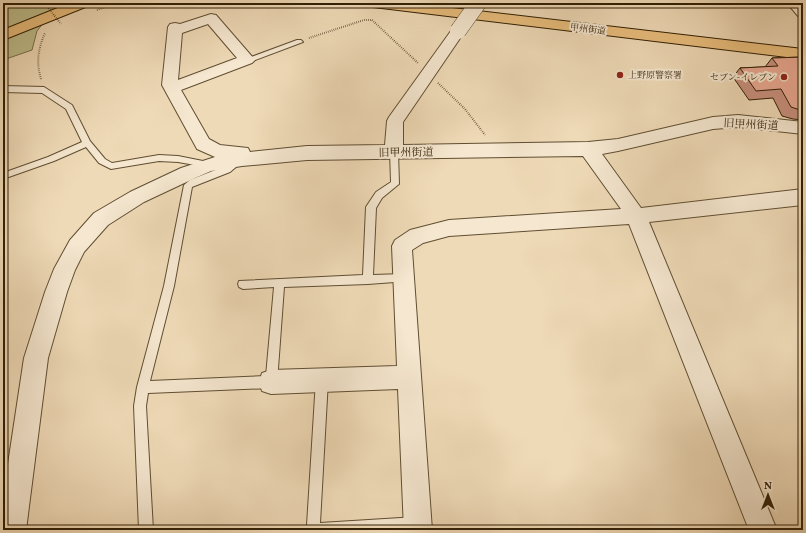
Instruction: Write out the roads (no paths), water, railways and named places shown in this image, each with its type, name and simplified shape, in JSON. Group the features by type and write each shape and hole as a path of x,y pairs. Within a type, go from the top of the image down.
{"highway":[{"path":"3,35 83,3"},
{"name":"甲州街道","path":"373,3 803,54"}],"street":[{"path":"394,152 395,121 478,3"},
{"path":"794,3 803,13"},
{"path":"172,88 247,60 212,18 174,29 170,85 203,144 217,151 243,153 242,159"},
{"name":"旧甲州街道","path":"208,165 242,159 307,153 588,150 618,145 713,123 738,121 803,128"},
{"path":"588,150 617,187 636,216 763,530"},
{"path":"12,530 11,482 36,358 56,292 77,246 101,219 107,215 137,197 208,165"},
{"path":"418,527 402,246 417,236 450,228 636,216 803,197"},
{"path":"271,382 409,377"}],"lane":[{"path":"247,60 299,42"},
{"name":"旧甲州街道","path":"3,89 44,90 69,107 87,143 102,161 111,166 160,158 178,159 208,165"},
{"path":"3,176 51,159 87,143"},
{"path":"368,280 371,207 379,195 395,184 394,152"},
{"path":"146,530 140,406 143,387 161,320 180,239 188,185 202,177 222,172 232,167 208,165"},
{"path":"243,284 404,278"},
{"path":"143,387 271,382 279,283"},
{"path":"322,380 312,530 418,527"}],"place":[{"name":"上野原警察署","path":"620,75"},
{"name":"セブン-イレブン","path":"784,77"}]}
